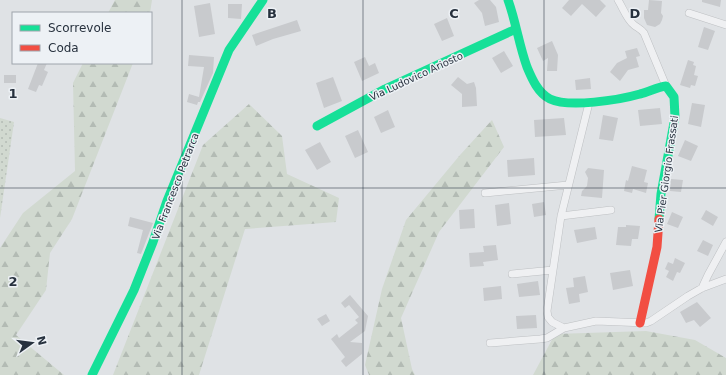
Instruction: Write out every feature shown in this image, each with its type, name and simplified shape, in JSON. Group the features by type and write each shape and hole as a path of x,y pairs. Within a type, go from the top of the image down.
{"street":[{"name":"Via Francesco Petrarca","path":"92,375 134,290 154,242 167,201 229,50 263,0"},
{"path":"508,0 524,58 531,77 539,91 550,99 558,102 589,102 632,97 659,87 666,86 644,33 641,28 634,26 630,21 618,0"},
{"path":"688,13 726,25"},
{"name":"Via Ludovico Ariosto","path":"317,126 385,89 516,29"},
{"name":"Via Pier Giorgio Frassati","path":"640,323 657,247 661,194 675,118 674,97 666,86"},
{"path":"564,328 552,322 548,317 547,311 561,216 589,102"},
{"path":"485,192 568,185"},
{"path":"561,216 611,210"},
{"path":"702,288 726,242"},
{"path":"512,274 553,270"},
{"path":"490,342 547,338 564,328 596,321 640,323 651,321 702,288 726,279"}],"green space":[{"path":"115,0 152,0 150,12 109,12"},
{"path":"82,64 133,64 72,219 50,253 46,290 16,335 64,375 0,375 0,248 23,213 75,171 73,83"},
{"path":"249,104 282,136 287,174 339,198 336,222 245,229 199,375 113,375 203,145"},
{"path":"0,118 14,122 0,218"},
{"path":"492,120 504,147 439,232 401,318 412,369 415,375 369,375 365,365 382,289 406,220 460,155"},
{"path":"646,331 695,340 726,358 726,375 533,375 555,334"}],"building":[{"path":"479,0 490,0 496,7 499,22 485,26 482,13 474,3"},
{"path":"569,0 600,0 606,6 596,17 582,4 571,16 562,8"},
{"path":"649,0 662,1 662,20 660,24 655,27 647,25 644,18 644,10 648,10"},
{"path":"702,0 721,0 720,7 702,2"},
{"path":"210,3 215,34 199,37 194,6"},
{"path":"228,4 242,4 241,19 228,18"},
{"path":"447,18 454,36 442,41 434,24"},
{"path":"297,20 301,31 273,39 256,46 252,35"},
{"path":"704,27 715,31 708,50 698,47"},
{"path":"552,41 558,55 557,71 547,71 548,58 543,61 537,48"},
{"path":"637,48 640,56 636,57 639,67 628,70 620,81 610,72 617,63 627,58 625,51"},
{"path":"504,51 513,66 501,73 492,58"},
{"path":"189,55 214,57 213,73 200,102 198,102 197,105 187,102 189,94 199,97 204,67 188,66"},
{"path":"365,57 369,66 375,63 379,73 362,81 354,62"},
{"path":"688,60 694,62 693,65 696,66 694,75 698,76 695,86 691,85 690,88 680,85"},
{"path":"38,64 47,64 44,70 48,72 42,86 39,85 36,92 28,89"},
{"path":"4,75 16,75 16,83 4,83"},
{"path":"333,77 342,101 324,108 316,83"},
{"path":"458,77 467,84 474,82 476,88 477,106 462,107 462,94 451,85"},
{"path":"590,78 591,89 576,90 575,80"},
{"path":"692,103 705,105 701,127 688,124"},
{"path":"660,108 662,124 640,126 638,110"},
{"path":"388,110 395,127 381,133 374,117"},
{"path":"603,115 618,118 613,141 599,139"},
{"path":"564,118 566,135 535,137 534,120"},
{"path":"358,130 368,152 355,158 345,136"},
{"path":"685,140 698,146 691,161 678,156"},
{"path":"320,142 331,162 317,170 305,150"},
{"path":"534,158 535,175 508,177 507,160"},
{"path":"632,166 647,170 644,182 648,183 646,193 633,189 632,193 624,191 626,180 628,181"},
{"path":"588,168 604,170 602,198 581,196 582,191 587,186 588,178 585,172"},
{"path":"671,179 683,180 681,192 670,191"},
{"path":"544,202 546,215 534,217 532,204"},
{"path":"509,203 511,224 497,226 495,205"},
{"path":"474,209 475,228 460,229 459,210"},
{"path":"706,210 718,217 713,226 701,219"},
{"path":"672,212 683,217 678,228 667,224"},
{"path":"130,217 153,223 141,254 137,253 143,230 128,226"},
{"path":"626,225 640,226 638,239 632,239 631,246 616,245 618,227 626,227"},
{"path":"595,227 597,239 577,243 574,230"},
{"path":"703,240 713,245 708,256 697,251"},
{"path":"496,245 498,260 483,262 484,266 470,267 469,253 484,252 483,246"},
{"path":"675,258 685,263 680,273 677,272 673,281 666,277 669,271 665,269 668,262 673,264"},
{"path":"630,270 633,286 613,290 610,273"},
{"path":"585,276 588,292 579,294 580,302 569,304 566,288 574,287 573,278"},
{"path":"538,281 540,295 519,297 517,284"},
{"path":"501,286 502,299 484,301 483,288"},
{"path":"350,295 368,316 365,331 350,342 362,343 362,354 346,367 341,361 345,357 331,339 337,334 339,338 358,323 355,320 359,317 349,305 345,308 341,303"},
{"path":"697,302 711,318 700,327 694,320 686,323 680,312"},
{"path":"326,314 330,321 322,326 317,319"},
{"path":"536,315 537,328 517,329 516,316"}],"traffic: fast":[{"path":"92,375 134,290 167,201 229,50 263,0"},
{"path":"508,0 529,72 533,81 542,93 550,99 558,102 569,103 607,101 666,86 674,97 675,117 661,194 659,219"},
{"path":"317,126 385,89 516,29"}],"traffic: jam":[{"path":"640,323 657,247 659,219"}]}
